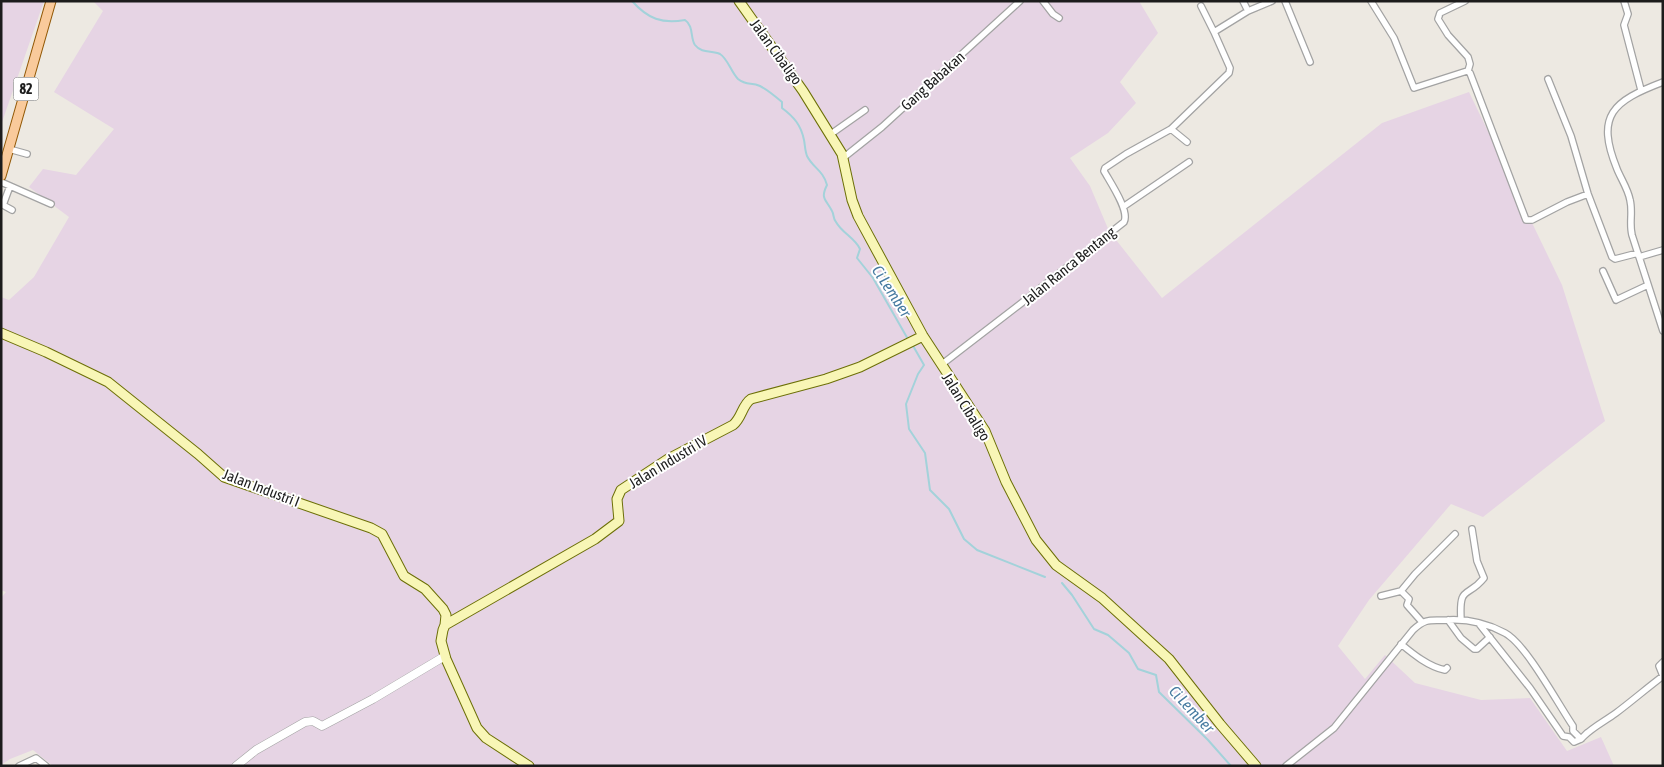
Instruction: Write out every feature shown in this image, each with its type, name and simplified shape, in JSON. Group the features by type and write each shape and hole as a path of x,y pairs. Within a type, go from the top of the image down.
{"main road":[{"name":"82","path":"1,176 51,1"},
{"name":"Jalan Cibaligo","path":"740,1 831,134 843,158 852,200 858,216 922,336 985,431 1006,482 1036,540 1056,564 1102,598 1169,659 1256,766"},
{"name":"Jalan Industri I","path":"1,333 108,382 224,477 371,528 382,534 404,576 424,589 443,609 446,615 445,625"},
{"name":"Jalan Industri IV","path":"445,625 617,524 620,519 616,499 621,490 668,459 733,425 738,420 747,402 751,399 826,379 860,367 922,336"},
{"path":"445,625 442,630 441,642 445,656 477,728 486,738 529,766"}],"street":[{"name":"Gang Babakan","path":"843,158 882,127 1020,1"},
{"path":"1043,1 1053,14 1059,18"},
{"path":"1243,1 1248,11"},
{"path":"1201,6 1214,32 1248,11 1272,1"},
{"path":"1285,1 1310,62"},
{"path":"1371,1 1394,38 1414,88 1468,71"},
{"path":"1465,1 1440,13 1438,19 1468,58 1470,64 1468,71 1526,220 1532,220 1567,202 1588,194"},
{"path":"1624,1 1628,14 1624,25 1641,90"},
{"name":"Jalan Ranca Bentang","path":"941,365 1106,237 1126,219 1123,207 1104,172 1105,168 1171,129 1229,73 1230,68 1214,32"},
{"path":"1548,79 1571,136 1588,194 1612,257 1615,259 1663,250"},
{"path":"1663,82 1641,90 1616,107 1608,124 1608,138 1612,158 1631,202 1630,228 1663,331"},
{"path":"831,134 865,110"},
{"path":"1171,129 1187,142"},
{"path":"9,149 28,154"},
{"path":"1123,207 1189,162"},
{"path":"1,182 51,204"},
{"path":"10,186 2,205 12,210"},
{"path":"1603,271 1616,300 1648,285"},
{"path":"1461,620 1461,599 1467,591 1484,578 1477,560 1472,529"},
{"path":"1381,596 1401,591 1415,574 1455,534"},
{"path":"1401,591 1409,598 1407,605 1422,622"},
{"path":"1448,620 1461,638 1474,650 1500,631"},
{"path":"1286,766 1334,728 1400,644 1422,622 1461,620 1500,631 1515,641 1574,726 1573,731 1584,736"},
{"path":"1478,624 1530,688 1563,736 1569,737 1574,742 1584,736 1594,726 1605,721 1663,676 1659,666 1663,662"},
{"path":"1400,644 1419,658 1439,668 1445,670 1447,668"},
{"path":"236,766 256,750 305,722 312,721 322,726 373,699 445,656"},
{"path":"19,766 36,758 46,766"}],"shaded area":[{"path":"1,1 44,1 1,125"},
{"path":"93,1 1139,1 1158,33 1120,82 1136,103 1108,133 1070,158 1090,186 1109,231 1162,298 1382,123 1469,92 1562,285 1605,421 1483,517 1451,504 1369,600 1338,646 1365,679 1385,655 1415,683 1481,700 1530,698 1567,751 1601,737 1614,766 53,766 33,750 10,759 1,765 1,598 6,592 1,590 1,297 9,300 34,277 69,217 29,187 43,169 76,175 114,129 54,92 103,11"}],"waterway":[{"name":"Ci Lember","path":"632,1 644,12 656,19 669,21 685,20 690,25 695,45 698,48 720,54 738,79 760,86 782,102 782,108 793,118 801,130 807,156 825,180 827,185 824,196 833,212 835,221 858,245 860,249 857,258 873,278 909,341"},
{"name":"Ci Lember","path":"912,344 924,365 918,374 906,404 909,429 925,453 930,490 949,509 964,539 977,550 1045,577"},
{"name":"Ci Lember","path":"1062,583 1094,629 1108,635 1129,653 1138,669 1156,675 1159,692 1208,740 1231,766"}]}
